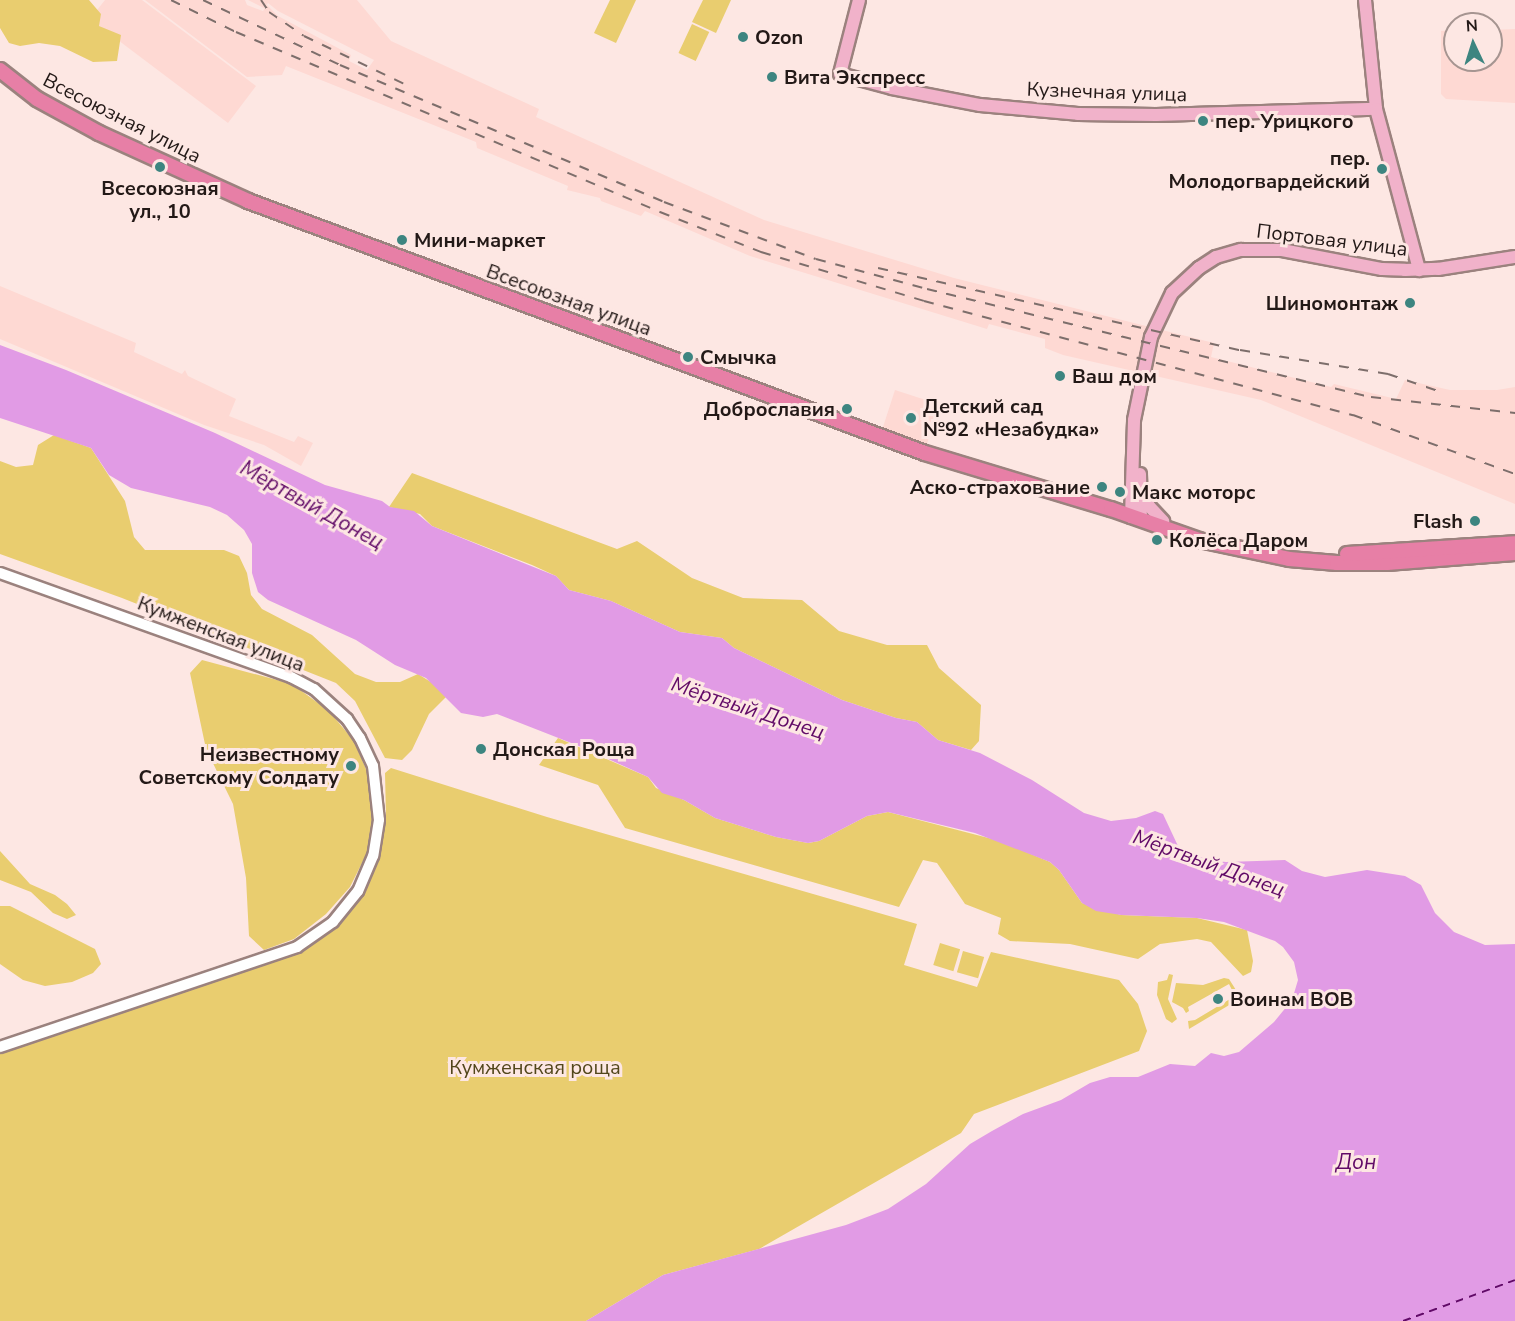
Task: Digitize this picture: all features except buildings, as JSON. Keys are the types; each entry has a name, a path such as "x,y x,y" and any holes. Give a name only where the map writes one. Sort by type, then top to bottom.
{"highway":[{"name":"Всесоюзная улица","path":"0,70 37,99 99,133 248,201 925,453 1111,509 1256,546 1337,555 1515,543"},
{"name":"Всесоюзная улица","path":"1136,515 1199,540 1289,559 1372,563 1515,553"}],"main road":[{"name":"Кузнечная улица","path":"859,0 840,74 892,88 980,105 1078,114 1156,115 1376,109"},
{"path":"1365,0 1376,109 1420,273"},
{"name":"Портовая улица","path":"1136,515 1134,420 1151,338 1172,293 1199,268 1216,257 1241,250 1282,250 1382,269 1420,273 1515,264"},
{"name":"Портовая улица","path":"1420,273 1515,257"},
{"path":"1111,509 1125,499 1135,485 1162,521"}],"street":[{"name":"Кумженская улица","path":"0,573 291,677 314,689 333,705 360,738 373,766 379,820 373,856 358,891 333,922 297,947 0,1047"}],"shaded area":[{"path":"105,0 142,0 256,86 228,123 90,19"},
{"path":"145,0 245,0 247,5 263,11 267,5 278,16 351,55 349,61 367,70 374,60 278,11 268,3 264,8 248,0 357,0 391,41 539,109 536,117 764,220 954,278 1214,343 1211,357 1331,387 1334,384 1396,399 1405,380 1450,390 1497,390 1515,387 1515,504 1261,400 1063,355 1045,348 1045,339 989,324 987,329 750,256 645,211 641,216 601,201 600,198 567,190 568,186 477,148 476,142 286,66 282,75 247,77"},
{"path":"1515,29 1515,103 1446,99 1441,94 1441,31 1443,31 1443,72 1503,72 1503,30"},
{"path":"0,286 136,343 134,352 182,374 185,370 188,376 236,399 229,416 294,442 298,436 313,443 301,466 264,445 204,425 0,339"},
{"name":"Детский сад №92 «Незабудка»","path":"895,390 940,405 926,445 882,431"}],"green space":[{"path":"0,0 89,0 101,14 99,26 121,35 117,61 93,62 60,46 39,43 20,46 9,43 0,28"},
{"path":"610,0 636,0 616,43 594,33"},
{"path":"703,0 731,0 716,33 692,22"},
{"path":"692,24 709,32 696,61 678,53"},
{"path":"54,435 91,448 125,501 134,537 145,550 224,550 239,556 247,573 251,595 262,609 312,635 355,674 376,682 400,682 418,674 434,684 446,697 429,714 412,750 402,760 385,758 355,701 336,683 122,598 0,554 0,461 16,467 33,465 38,445"},
{"path":"412,473 617,549 637,541 692,578 743,598 802,600 839,631 887,645 927,645 939,668 981,705 979,741 971,750 938,740 917,722 896,718 842,700 734,648 722,638 680,632 611,601 569,590 556,576 432,526 420,514 389,507"},
{"path":"202,660 292,684 329,711 354,741 372,783 375,815 367,853 350,887 326,914 294,939 264,950 249,936 246,878 233,804 206,749 190,673"},
{"path":"558,738 648,777 656,788 684,800 715,818 776,837 808,843 819,841 867,816 888,812 1000,841 1050,862 1059,870 1082,903 1121,915 1197,918 1247,930 1253,961 1251,972 1243,976 1211,942 1197,939 1160,944 1138,959 1070,944 1010,941 998,934 1001,918 965,904 937,863 923,860 899,907 625,828 598,785 539,765"},
{"name":"Кумженская роща","path":"391,768 547,817 917,924 904,965 977,987 991,952 1119,980 1138,1004 1147,1031 1139,1051 974,1114 961,1133 759,1249 663,1275 586,1321 0,1321 0,1053 300,951 336,925 364,893 379,860 386,817 385,773"},
{"path":"0,851 30,884 55,895 76,915 67,919 53,913 31,892 0,880"},
{"path":"0,906 10,906 95,949 101,964 93,973 72,982 45,986 23,980 0,964"},
{"path":"940,943 960,949 953,971 933,965"},
{"path":"963,951 984,957 978,978 957,972"},
{"path":"1169,974 1173,975 1168,999 1177,1019 1172,1023 1166,1019 1157,995 1158,982 1167,980"},
{"path":"1224,978 1229,979 1241,998 1189,1029 1188,1021 1195,1020 1235,996 1229,984 1188,1007 1189,1011 1186,1013 1183,1008 1172,1002 1176,983 1203,985"}],"water":[{"name":"Дон","path":"0,345 66,370 215,433 325,485 382,501 390,507 414,511 432,526 556,576 569,590 611,601 680,632 722,638 734,648 842,700 896,718 917,722 938,740 980,753 1032,780 1084,813 1111,821 1136,818 1155,811 1163,814 1178,846 1188,853 1209,860 1226,862 1285,860 1302,871 1325,877 1367,870 1405,876 1421,885 1435,913 1454,932 1485,945 1515,944 1515,1321 586,1321 663,1275 846,1225 888,1209 926,1184 970,1144 1023,1114 1061,1100 1090,1083 1110,1077 1138,1077 1170,1064 1195,1066 1211,1053 1224,1056 1239,1052 1274,1022 1292,1000 1298,980 1294,962 1283,947 1275,941 1224,922 1197,918 1121,915 1096,911 1082,903 1059,870 1050,862 975,833 888,812 867,816 819,841 808,843 776,837 715,818 684,800 662,793 648,777 584,748 497,714 483,717 461,713 426,678 395,665 356,640 268,600 258,592 252,573 252,544 244,530 227,515 210,507 131,488 109,475 91,448 0,418"}],"ferry route":[{"path":"1403,1321 1515,1280"}],"railway":[{"path":"171,0 236,32 660,212 761,252 924,301 1353,415 1515,474"},
{"path":"203,0 340,65 664,202 816,259 927,289 1371,397 1515,413"},
{"path":"261,0 269,12 304,36 404,84"},
{"path":"878,268 1240,350 1388,374 1441,392"}],"place":[{"name":"Ozon","path":"743,37"},
{"name":"Вита Экспресс","path":"772,77"},
{"name":"пер. Урицкого","path":"1203,121"},
{"name":"Всесоюзная ул., 10","path":"160,167"},
{"name":"пер. Молодогвардейский","path":"1382,169"},
{"name":"Мини-маркет","path":"402,240"},
{"name":"Шиномонтаж","path":"1410,303"},
{"name":"Смычка","path":"688,357"},
{"name":"Ваш дом","path":"1060,376"},
{"name":"Доброславия","path":"847,409"},
{"name":"Детский сад №92 «Незабудка»","path":"911,418"},
{"name":"Аско-страхование","path":"1102,487"},
{"name":"Макс моторс","path":"1120,492"},
{"name":"Flash","path":"1475,521"},
{"name":"Колёса Даром","path":"1157,540"},
{"name":"Донская Роща","path":"481,749"},
{"name":"Неизвестному Советскому Солдату","path":"351,766"},
{"name":"Воинам ВОВ","path":"1218,999"}],"water label":[{"name":"Мёртвый Донец","path":"312,505"},
{"name":"Мёртвый Донец","path":"748,708"},
{"name":"Мёртвый Донец","path":"1209,863"}]}
